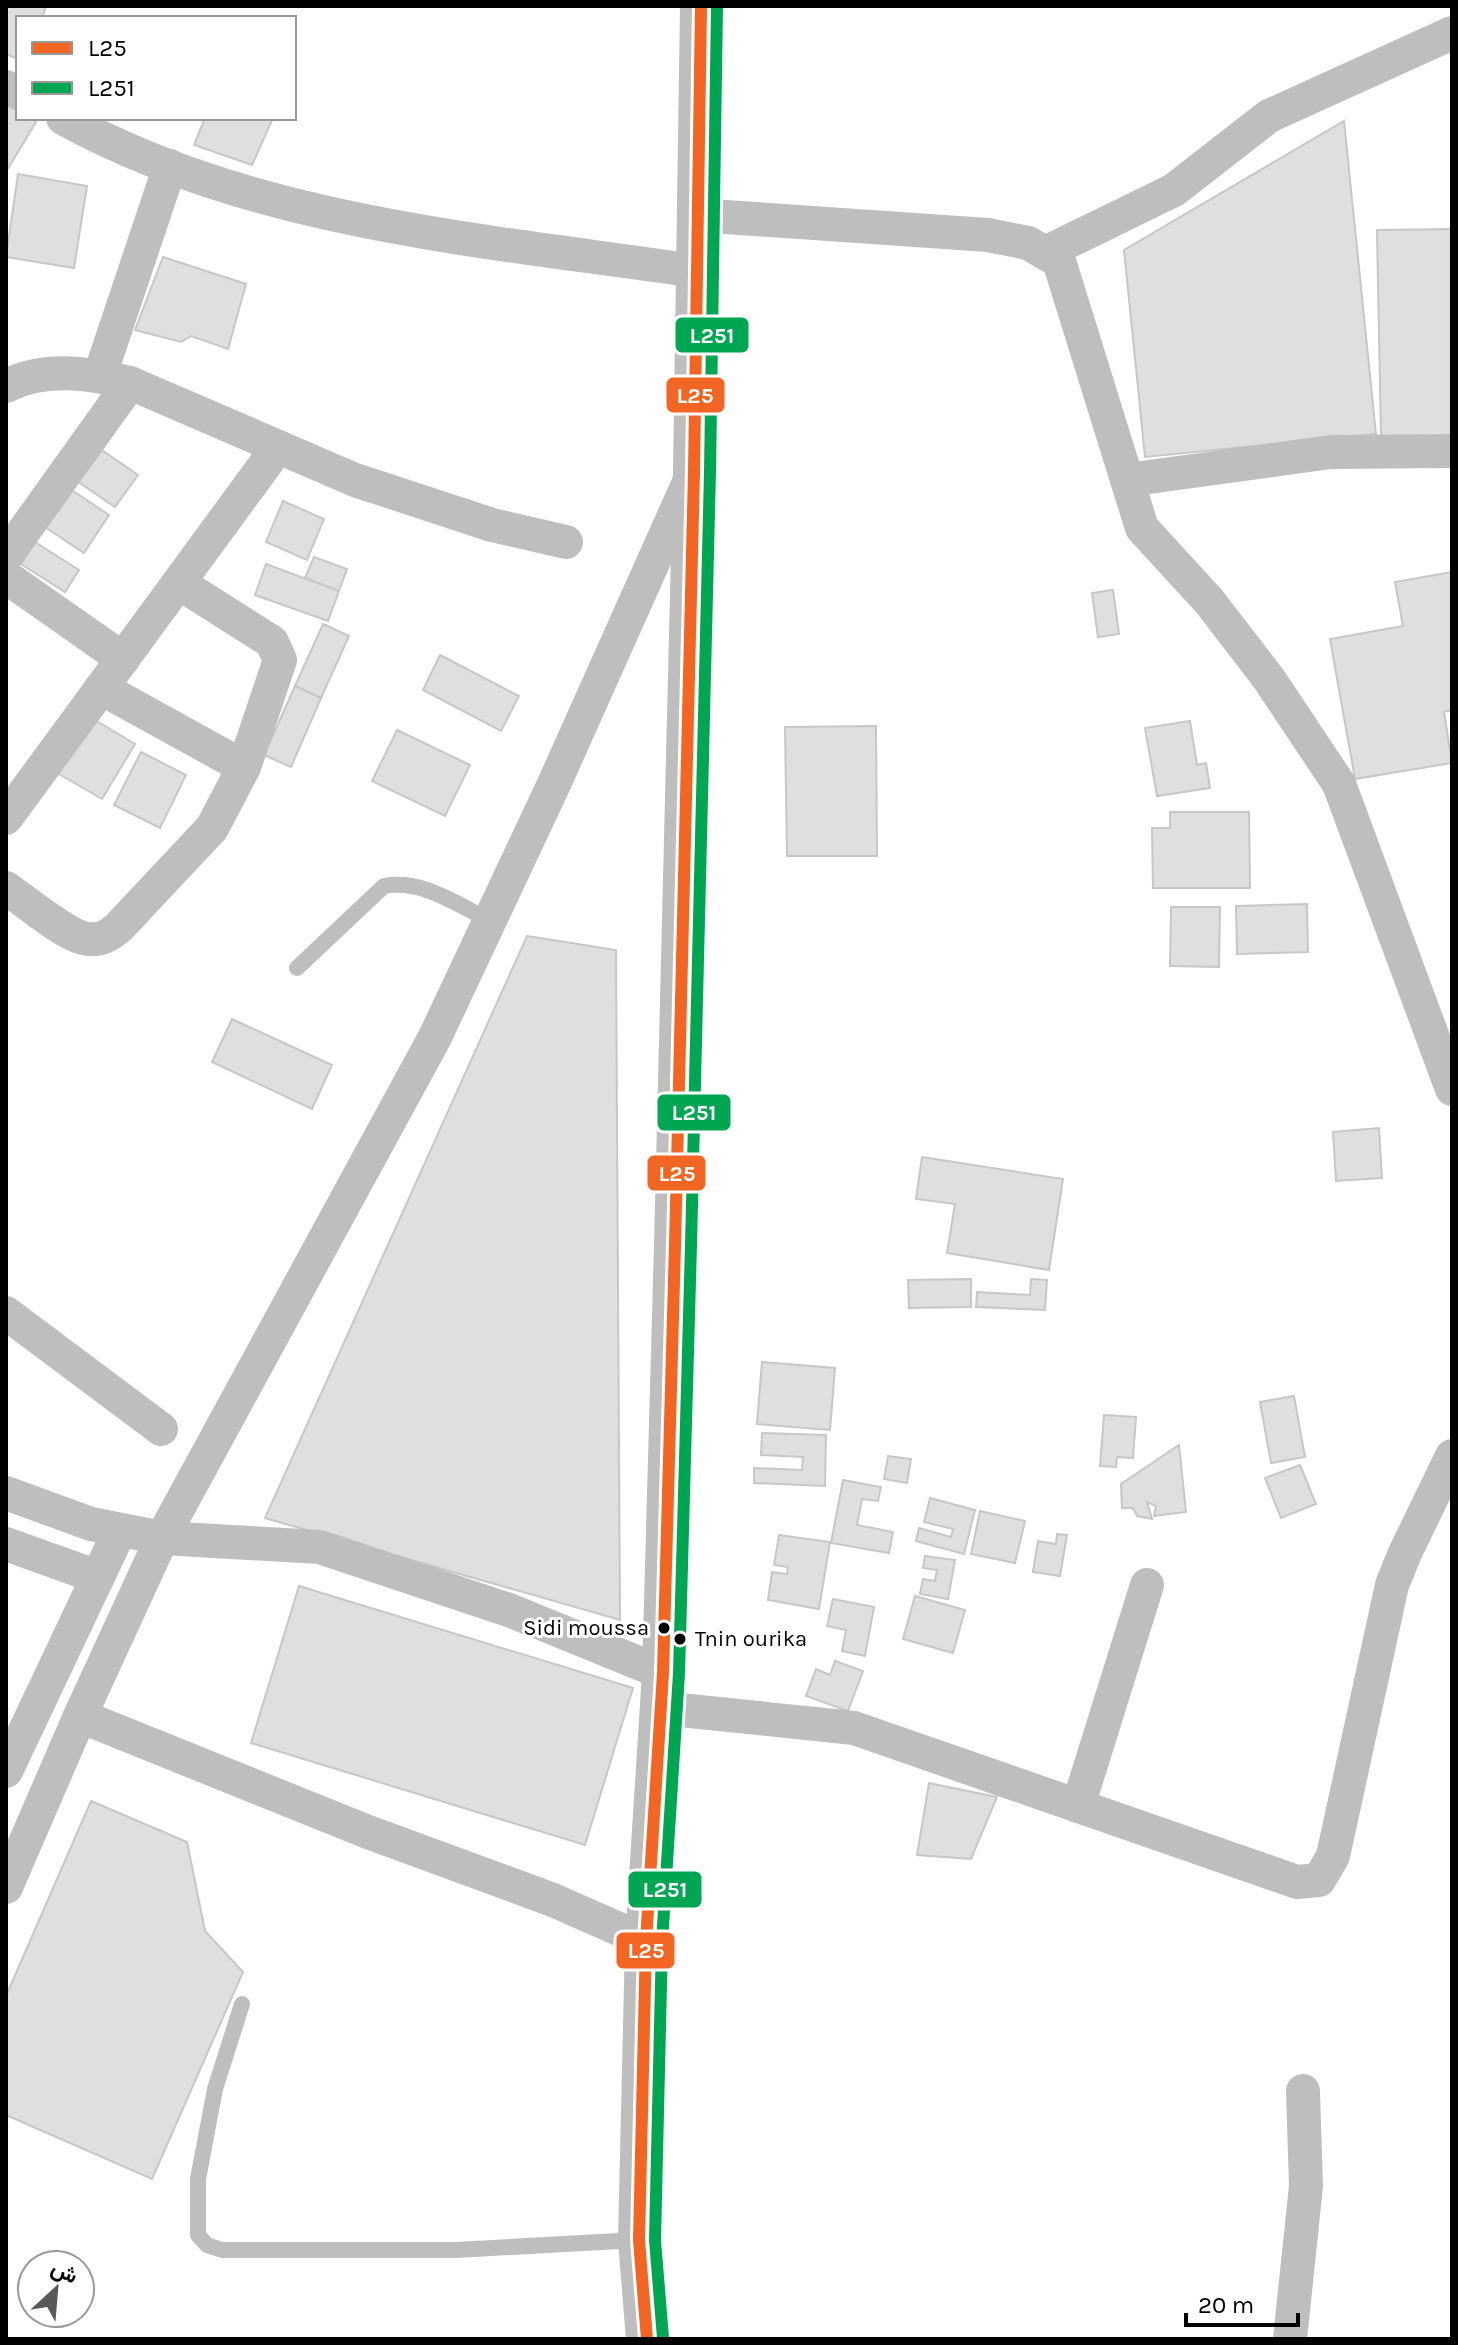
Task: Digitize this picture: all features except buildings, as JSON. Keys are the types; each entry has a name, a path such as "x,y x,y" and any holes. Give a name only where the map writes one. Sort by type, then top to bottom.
{"street":[{"path":"647,2339 639,2240 646,1941 662,1690 694,472 701,6"},
{"path":"1045,253 1174,190 1269,116 1452,33"},
{"path":"67,120 95,136 170,166 289,203 389,226 695,271"},
{"path":"6,556 115,379 170,166"},
{"path":"697,215 988,235 1028,243 1059,261 1142,528 1226,623 1269,679 1339,784 1452,1089"},
{"path":"6,386 29,376 67,374 115,379 355,480 418,503 492,525 566,542"},
{"path":"6,818 278,447"},
{"path":"1127,480 1331,452 1452,451"},
{"path":"6,1887 162,1538 435,1037 694,472"},
{"path":"6,577 123,659"},
{"path":"6,888 74,935 92,940 111,934 212,828 244,767 279,670 278,650 272,642 179,583"},
{"path":"101,688 244,767"},
{"path":"6,1313 161,1429"},
{"path":"6,1493 91,1524 162,1538 320,1547 509,1610 662,1690 854,1728 1297,1882 1319,1880 1333,1856 1392,1585 1452,1456"},
{"path":"6,1771 120,1530"},
{"path":"6,1544 98,1577"},
{"path":"1078,1806 1147,1585"},
{"path":"80,1716 368,1832 553,1900 646,1941"},
{"path":"1290,2339 1306,2186 1303,2091"}],"lane":[{"path":"297,968 384,886 402,883 420,886 489,920"},
{"path":"242,2004 215,2089 198,2179 198,2235 207,2245 222,2250 456,2250 639,2240"}],"transit line":[{"name":"L25","path":"647,2339 639,2240 646,1941 663,1673 675,1245 694,472 701,6"},
{"name":"L251","path":"663,2338 655,2240 662,1942 679,1673 691,1245 710,472 717,6"}],"place":[{"name":"Sidi moussa","path":"664,1628"},
{"name":"Tnin ourika","path":"680,1639"}]}
